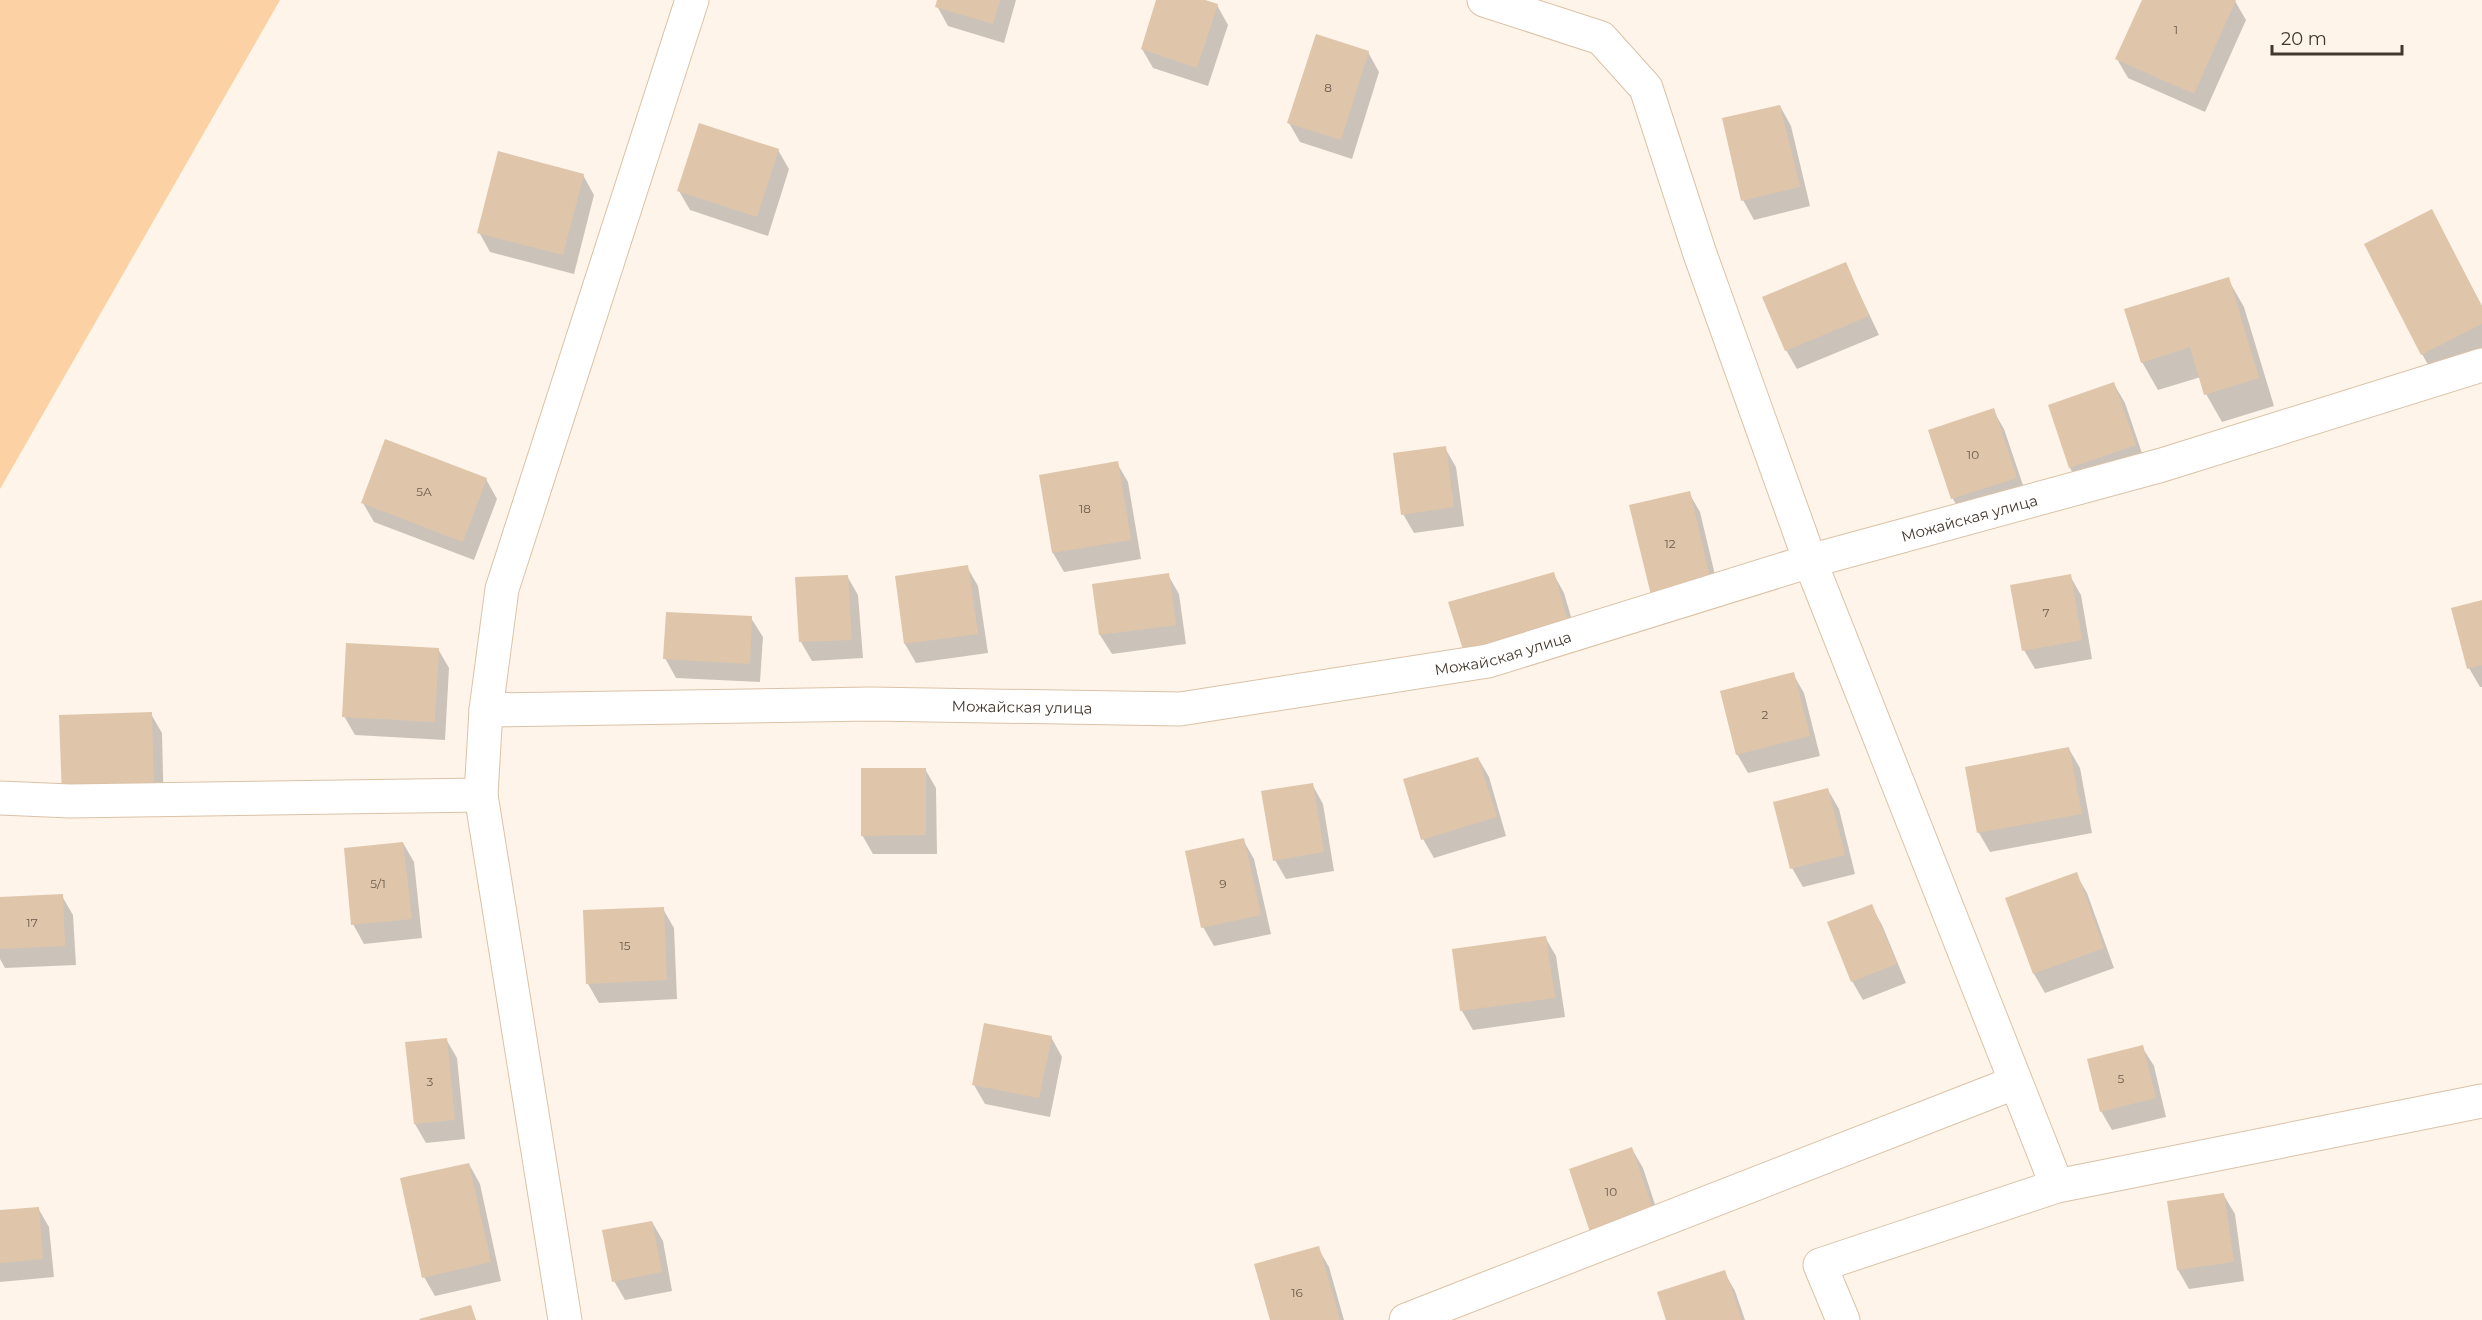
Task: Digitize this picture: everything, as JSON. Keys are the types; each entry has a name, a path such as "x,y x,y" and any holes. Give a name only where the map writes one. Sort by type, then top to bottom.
{"street":[{"path":"565,1320 480,795 486,710 502,589 692,0"},
{"path":"1497,2 1601,38 1646,88 1700,255 1810,561 2014,1083 2057,1186"},
{"name":"Можайская улица","path":"486,710 872,704 1180,709 1488,661 1810,561 2162,465 2482,365"},
{"path":"0,798 70,801 480,795"},
{"path":"1406,1320 2014,1083"},
{"path":"1843,1320 1820,1265 2057,1186 2482,1101"}],"shaded area":[{"path":"0,0 280,0 0,489"}],"building":[{"path":"937,0 1000,0 993,24 935,7"},
{"path":"1156,0 1205,0 1218,4 1197,68 1141,49"},
{"path":"2142,0 2236,0 2194,94 2115,59"},
{"path":"1316,34 1369,51 1341,140 1287,123"},
{"path":"1780,105 1800,187 1741,201 1722,118"},
{"path":"699,123 779,149 757,217 677,191"},
{"path":"498,151 584,174 563,255 477,233"},
{"path":"2432,209 2482,307 2482,324 2421,355 2364,244"},
{"path":"1846,262 1869,316 1785,351 1762,297"},
{"path":"2229,277 2259,378 2204,395 2190,347 2141,363 2124,309"},
{"path":"2114,382 2136,445 2069,468 2048,405"},
{"path":"1994,408 2017,478 1951,499 1928,430"},
{"path":"385,439 487,478 463,542 361,503"},
{"path":"1446,446 1454,507 1401,515 1393,453"},
{"path":"1118,461 1131,540 1052,553 1039,475"},
{"path":"1690,491 1711,581 1651,595 1629,505"},
{"path":"968,565 978,634 904,644 895,576"},
{"path":"1554,572 1569,625 1465,656 1448,602"},
{"path":"1169,573 1176,625 1099,635 1092,584"},
{"path":"2071,574 2082,640 2022,651 2010,585"},
{"path":"848,575 852,640 799,642 795,577"},
{"path":"2482,600 2482,665 2467,669 2451,608"},
{"path":"666,612 752,616 750,664 663,659"},
{"path":"346,643 439,648 435,722 342,717"},
{"path":"1794,672 1810,736 1736,755 1720,691"},
{"path":"152,712 154,795 62,797 59,715"},
{"path":"2069,747 2082,814 1977,833 1965,767"},
{"path":"1478,757 1497,817 1421,840 1403,779"},
{"path":"861,768 926,768 926,835 861,836"},
{"path":"1313,783 1324,852 1273,861 1261,791"},
{"path":"1828,788 1845,855 1790,869 1773,802"},
{"path":"1244,838 1261,915 1201,928 1185,851"},
{"path":"403,842 412,919 351,925 344,848"},
{"path":"2077,872 2104,948 2033,974 2005,898"},
{"path":"63,894 65,946 0,949 0,897"},
{"path":"1872,904 1897,964 1851,982 1827,922"},
{"path":"664,907 667,980 586,984 583,910"},
{"path":"1546,936 1555,998 1460,1011 1452,949"},
{"path":"984,1023 1052,1036 1039,1098 972,1085"},
{"path":"447,1038 455,1120 414,1124 405,1042"},
{"path":"2143,1045 2156,1098 2100,1112 2087,1059"},
{"path":"1632,1147 1654,1213 1591,1235 1569,1169"},
{"path":"469,1163 491,1262 422,1278 400,1178"},
{"path":"2224,1193 2234,1262 2177,1270 2167,1201"},
{"path":"39,1207 43,1259 0,1263 0,1210"},
{"path":"652,1221 662,1272 612,1282 602,1230"},
{"path":"1319,1246 1340,1320 1270,1320 1254,1264"},
{"path":"1725,1270 1742,1320 1666,1320 1657,1292"},
{"path":"471,1305 476,1320 419,1319"}]}
